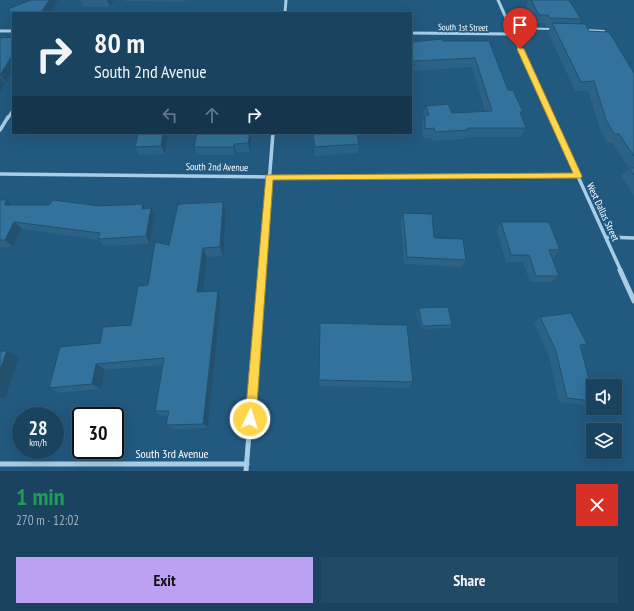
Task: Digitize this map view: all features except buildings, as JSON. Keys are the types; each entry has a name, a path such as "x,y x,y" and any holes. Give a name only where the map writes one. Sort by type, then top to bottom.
{"street":[{"path":"285,12 286,0"},
{"name":"West Dallas Street","path":"498,0 512,28 634,301"},
{"path":"0,31 12,31"},
{"name":"South 1st Street","path":"412,33 514,34"},
{"path":"0,130 12,112"},
{"path":"246,471 273,134"},
{"name":"South 2nd Avenue","path":"0,174 269,177 578,176"},
{"path":"606,237 634,238"},
{"name":"South 3rd Avenue","path":"0,464 247,464"}],"lane":[{"path":"512,28 558,30"},
{"path":"581,30 604,31"}],"route":[{"path":"250,419 269,177 578,176 520,49"}]}
